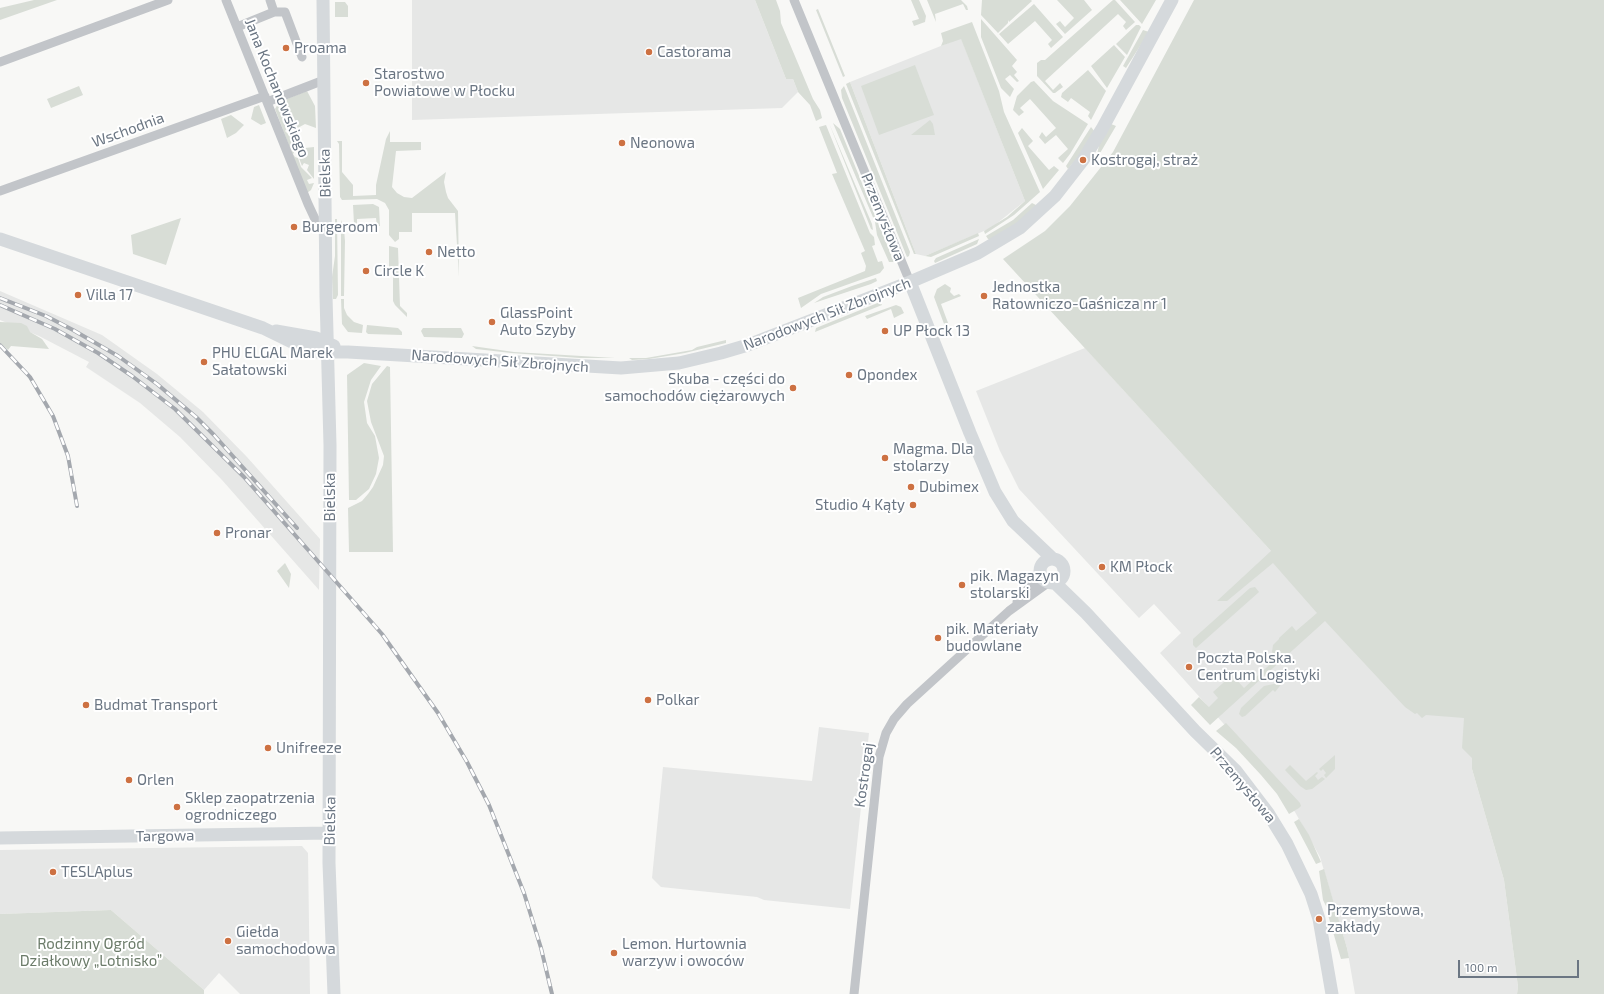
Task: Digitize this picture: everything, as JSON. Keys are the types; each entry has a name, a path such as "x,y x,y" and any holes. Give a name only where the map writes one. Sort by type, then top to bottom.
{"street":[{"path":"0,62 168,0"},
{"name":"Jana Kochanowskiego","path":"226,0 308,204 316,219 326,227"},
{"path":"270,0 274,12"},
{"name":"Bielska","path":"323,0 327,348 330,445 330,833 334,994"},
{"name":"Przemysłowa","path":"794,0 910,282 990,482 1013,521 1050,573 1195,731 1236,772 1277,826 1295,859 1311,894 1319,919 1332,994"},
{"name":"Narodowych Sił Zbrojnych","path":"0,239 263,328 304,348 327,348 348,352 626,368 661,365 703,358 738,348 910,282 995,244 1031,219 1059,191 1093,146 1172,0"},
{"path":"237,27 274,12 285,12 302,57"},
{"name":"Wschodnia","path":"0,192 324,80"},
{"path":"308,204 314,207 325,206"},
{"name":"Kostrogaj","path":"854,994 879,757 886,733 894,719 907,704 1050,573"},
{"name":"Targowa","path":"0,838 330,833"}],"shaded area":[{"path":"412,0 755,0 786,79 793,79 798,92 782,108 412,120"},
{"path":"961,38 1025,201 991,228 925,256 916,254 850,82"},
{"path":"0,291 102,335 157,374 203,412 247,457 320,539 319,590 222,480 180,437 140,403 86,367 89,362 39,336 0,320"},
{"path":"1085,348 1327,612 1474,710 1472,769 1504,880 1518,987 1517,994 1355,994 1347,948 1320,857 1295,812 1258,762 1160,653 1181,633 1154,604 1139,618 1019,489 1000,451 976,391"},
{"path":"819,727 869,733 850,909 661,887 652,878 663,767 812,781"},
{"name":"Giełda samochodowa","path":"302,846 308,853 310,994 240,994 219,973 204,990 111,910 0,914 0,850"}],"green space":[{"path":"34,0 57,0 0,20 0,8"},
{"path":"755,0 776,0 780,11 781,23 813,99 820,110 822,118 816,121 810,105 798,92 793,79 786,79"},
{"path":"911,0 919,0 926,16 925,22 914,26 912,21 919,19"},
{"path":"927,0 961,0 967,6 968,10 966,10 963,4 935,14 936,22"},
{"path":"982,0 1032,1 1009,22 1008,20 1008,23 998,33 981,15"},
{"path":"1057,0 1084,0 1092,10 1065,34 1056,24 1060,21 1065,27 1074,18"},
{"path":"1113,0 1115,0 1135,22 1126,30 1123,26 1126,22 1118,14 1045,81 1053,90 1060,83 1063,87 1053,93 1037,76 1037,63 1041,60 1045,60"},
{"path":"1120,0 1156,0 1142,24"},
{"path":"1194,0 1604,0 1604,994 1517,994 1518,987 1504,880 1472,769 1472,758 1462,748 1464,718 1426,715 1422,718 1417,713 1415,714 1405,707 1325,621 1210,725 1191,705 1199,697 1209,707 1218,698 1213,692 1232,675 1244,688 1277,658 1272,652 1273,645 1279,638 1292,626 1296,631 1317,613 1273,563 1227,601 1217,601 1271,551 1003,259 1045,231 1070,206 1113,152"},
{"path":"335,2 345,2 348,6 348,17 335,17"},
{"path":"1034,4 1063,37 1051,48 1048,44 1052,40 1035,21 1008,44 999,34"},
{"path":"818,9 845,76 843,77 816,10"},
{"path":"981,19 1017,60 1012,66 1017,72 1014,75 1019,81 1017,82 1010,75 1005,79 1014,89 1010,97 1001,88 981,37"},
{"path":"972,22 999,91 1004,112 1040,192 1014,215 985,234 984,231 1007,217 1025,201 961,39 941,46 943,41 941,33"},
{"path":"1136,25 1141,27 1127,55 1116,44"},
{"path":"1143,30 1149,32 1126,68 1123,66"},
{"path":"1114,45 1125,57 1107,88 1091,66"},
{"path":"915,65 934,115 879,135 861,86"},
{"path":"1088,70 1106,91 1091,120 1088,116 1090,112 1071,98 1068,102 1061,97 1062,93"},
{"path":"1034,81 1053,101 1088,124 1063,163 1058,158 1068,149 1056,135 1045,144 1039,137 1042,132 1046,137 1056,128 1030,99 1020,108 1024,112 1019,116 1013,110 1017,96 1031,82"},
{"path":"850,82 916,254 914,254 846,84"},
{"path":"79,86 83,95 51,108 47,99"},
{"path":"844,86 910,252 909,256 907,257 842,98 841,90"},
{"path":"307,91 315,106 316,128 305,124 294,130 287,128 285,131 289,135 292,131 295,132 296,142 304,147 299,152 295,151 293,154 298,158 301,167 312,178 307,180 309,184 314,183 311,190 307,193 275,109 279,102"},
{"path":"259,105 266,123 261,125 251,119 254,107"},
{"path":"231,115 244,125 236,133 227,138 221,119"},
{"path":"930,120 933,124 935,135 911,135"},
{"path":"829,123 872,224 873,230 871,229"},
{"path":"833,123 840,129 894,262 889,262 877,235 875,222"},
{"path":"1111,124 1116,126 1096,160 1099,145"},
{"path":"826,125 870,233 874,237 875,245 872,246 878,262 882,261 884,268 880,273 821,294 801,308 798,298 865,271 866,266 861,253 865,251 832,174 837,173 819,127"},
{"path":"1091,127 1095,132 1084,150 1068,169 1066,166"},
{"path":"1022,128 1033,141 1028,146 1049,170 1054,166 1059,170 1043,189 1018,133"},
{"path":"390,131 390,142 421,142 421,150 396,151 392,187 397,193 404,197 412,198 446,172 444,182 446,192 448,198 458,211 459,277 455,213 412,213 412,232 399,232 399,239 395,242 389,235 389,210 385,203 377,199 342,200 340,197 339,144 337,141 342,141 342,172 353,185 353,196 376,195 376,185 386,139"},
{"path":"314,147 314,179 307,170 309,165 304,163 302,166 299,158 305,148"},
{"path":"1032,203 1038,206 1021,221 991,240 988,239 986,236 1013,220"},
{"path":"373,204 379,207 380,226 377,226 376,218 357,219 357,225 354,224 353,205"},
{"path":"181,218 166,265 133,254 131,235"},
{"path":"335,219 337,219 338,295 336,299 333,299 332,277 335,256"},
{"path":"341,220 344,229 345,241 344,296 341,296"},
{"path":"978,233 979,236 931,257 925,256"},
{"path":"979,239 977,244 935,263 934,261 936,258"},
{"path":"389,246 398,248 400,306 407,313 407,317 393,301 393,271 389,271"},
{"path":"876,278 877,281 871,284 814,303 823,297"},
{"path":"945,284 951,288 950,292 954,296 959,294 961,296 941,304 951,331 947,332 934,297 937,289"},
{"path":"341,299 344,299 344,308 347,315 354,322 363,325 362,333 348,332 342,324"},
{"path":"880,302 882,305 815,332 816,328"},
{"path":"896,305 901,307 904,313 894,318 891,309 867,319 865,316"},
{"path":"0,322 21,323 27,326 30,332 42,339 49,349 11,346 8,350 0,343"},
{"path":"367,325 398,328 402,332 402,335 368,334 366,332"},
{"path":"423,328 461,328 464,334 462,338 424,337 421,331"},
{"path":"726,340 726,343 685,353 649,359 632,360 629,358 646,358 692,350 697,347"},
{"path":"472,346 514,352 615,358 580,358 511,353 476,349"},
{"path":"364,363 381,366 371,380 364,402 367,423 375,436 379,458 376,474 369,489 356,500 349,500 347,375"},
{"path":"387,366 390,367 393,552 349,552 348,508 362,501 368,494 373,487 383,465 384,456 371,422 367,401 372,384"},
{"path":"285,563 291,574 289,588 277,571"},
{"path":"1255,587 1259,592 1196,648 1193,645 1193,639 1250,588"},
{"path":"1283,682 1275,692 1273,690 1245,716 1242,717 1239,714 1241,708 1264,686"},
{"path":"1226,723 1300,803 1301,806 1299,808 1289,814 1277,794 1261,775 1236,748 1216,731"},
{"path":"1335,755 1335,769 1326,778 1324,775 1326,773 1323,769 1321,771 1319,769"},
{"path":"1290,765 1306,781 1317,772 1318,773 1315,776 1318,780 1322,777 1325,779 1312,789 1306,790 1300,786 1285,770"},
{"path":"1299,819 1309,835 1321,862 1316,864 1294,822"},
{"path":"1324,869 1349,958 1341,959 1328,915 1330,914 1323,900 1319,871"},
{"name":"Rodzinny Ogród Działkowy „Lotnisko”","path":"111,910 204,990 204,994 0,994 0,914"}],"railway":[{"path":"0,298 46,316 73,330 118,356 157,384 196,417 214,435 297,528"},
{"path":"0,305 55,329 98,353 132,376 175,409 244,477 382,634 438,713 467,762 489,805 524,893 541,948 552,994"},
{"path":"0,345 30,377 53,416 68,456 77,506"}],"place":[{"name":"Proama","path":"286,48"},
{"name":"Castorama","path":"649,52"},
{"name":"Starostwo Powiatowe w Płocku","path":"366,83"},
{"name":"Neonowa","path":"622,143"},
{"name":"Kostrogaj, straż","path":"1083,160"},
{"name":"Burgeroom","path":"294,227"},
{"name":"Netto","path":"429,252"},
{"name":"Circle K","path":"366,271"},
{"name":"Villa 17","path":"78,295"},
{"name":"Jednostka Ratowniczo-Gaśnicza nr 1","path":"984,296"},
{"name":"GlassPoint Auto Szyby","path":"492,322"},
{"name":"UP Płock 13","path":"885,331"},
{"name":"PHU ELGAL Marek Sałatowski","path":"204,362"},
{"name":"Opondex","path":"849,375"},
{"name":"Skuba - części do samochodów ciężarowych","path":"793,388"},
{"name":"Magma. Dla stolarzy","path":"885,458"},
{"name":"Dubimex","path":"911,487"},
{"name":"Studio 4 Kąty","path":"913,505"},
{"name":"Pronar","path":"217,533"},
{"name":"KM Płock","path":"1102,567"},
{"name":"pik. Magazyn stolarski","path":"962,585"},
{"name":"pik. Materiały budowlane","path":"938,638"},
{"name":"Poczta Polska. Centrum Logistyki","path":"1189,667"},
{"name":"Polkar","path":"648,700"},
{"name":"Budmat Transport","path":"86,705"},
{"name":"Unifreeze","path":"268,748"},
{"name":"Orlen","path":"129,780"},
{"name":"Sklep zaopatrzenia ogrodniczego","path":"177,807"},
{"name":"TESLAplus","path":"53,872"},
{"name":"Przemysłowa, zakłady","path":"1319,919"},
{"name":"Giełda samochodowa","path":"228,941"},
{"name":"Lemon. Hurtownia warzyw i owoców","path":"614,953"}]}
